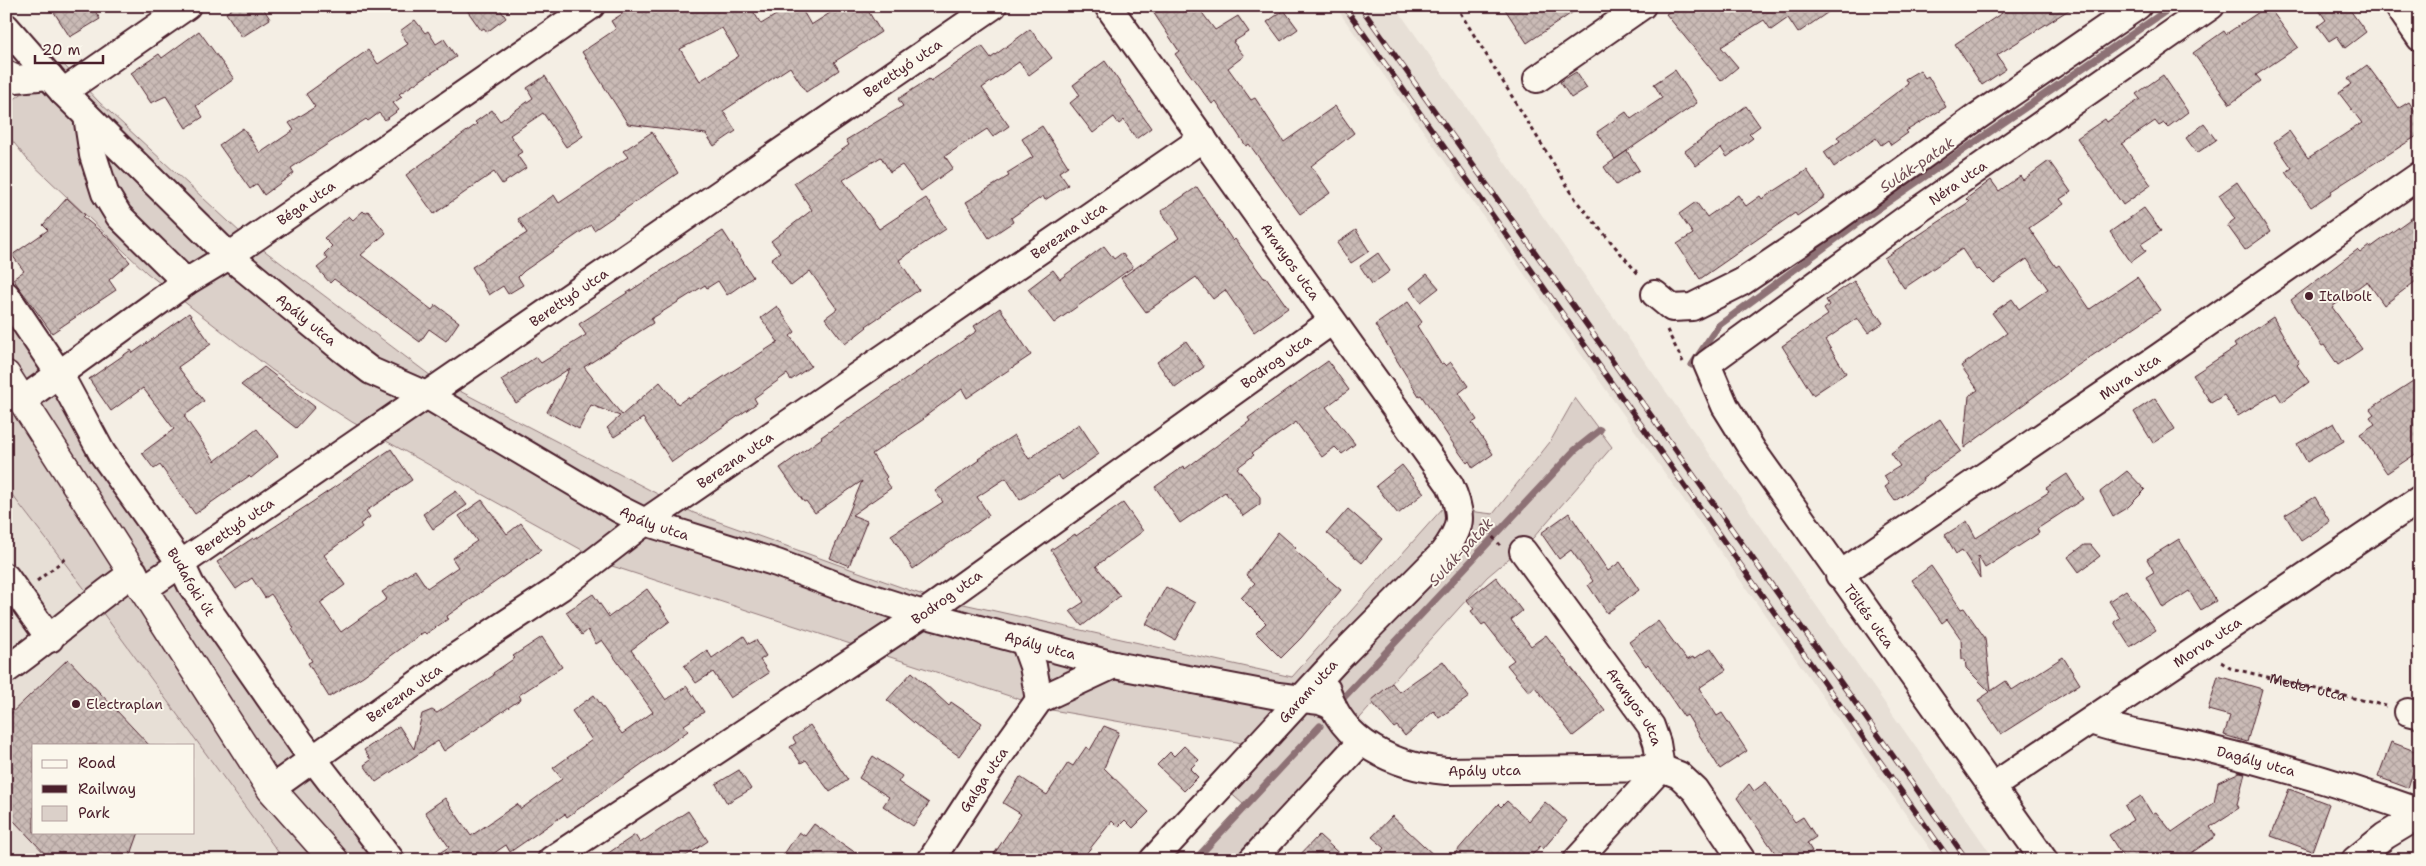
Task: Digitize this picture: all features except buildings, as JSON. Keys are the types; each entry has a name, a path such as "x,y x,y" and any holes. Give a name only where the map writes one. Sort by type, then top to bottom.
{"main road":[{"path":"6,375 271,789 334,860"}],"street":[{"path":"6,74 16,79 56,84 186,6"},
{"name":"Béga utca","path":"23,400 186,282 229,256 591,6"},
{"name":"Berettyó utca","path":"6,670 50,638 94,600 181,564 994,6"},
{"name":"Aranyos utca","path":"1108,6 1450,485 1468,521"},
{"path":"1537,79 1642,6"},
{"path":"1664,301 1692,308 1715,297 1773,262 2138,6"},
{"name":"Néra utca","path":"1707,364 1907,218 2211,6"},
{"path":"2398,6 2420,38"},
{"name":"Apály utca","path":"6,27 87,116 229,256 371,371 428,396 578,486 645,522 777,563 857,594 923,614 1114,665 1278,696 1303,698 1333,706"},
{"path":"87,116 93,155 105,193 119,216 186,282"},
{"name":"Berezna utca","path":"271,789 452,659 561,587 645,522 1203,138"},
{"name":"Mura utca","path":"1839,575 2159,357 2420,175"},
{"name":"Budafoki út","path":"6,296 60,375 102,453 181,564 192,585 313,759 391,860"},
{"name":"Bodrog utca","path":"551,860 923,614 1332,321"},
{"name":"Töltés utca","path":"1707,364 1725,406 1748,444 1839,575 1993,786 2044,860"},
{"name":"Morva utca","path":"1993,786 2420,499"},
{"name":"Garam utca","path":"1153,860 1336,661 1442,554 1468,521"},
{"name":"Aranyos utca","path":"1512,549 1651,726 1657,743 1661,768 1679,775 1695,790 1742,860"},
{"path":"6,577 50,638"},
{"path":"1024,640 1033,666 1039,700"},
{"name":"Apály utca","path":"1336,661 1327,679 1327,691 1333,706 1348,730 1361,742 1392,760 1423,769 1661,768"},
{"name":"Galga utca","path":"931,860 990,769 1039,700 1114,665"},
{"name":"Dagály utca","path":"2091,721 2137,735 2196,746 2340,784 2420,813"},
{"path":"1252,860 1361,742"},
{"path":"1577,860 1661,768"},
{"path":"2355,860 2385,836 2420,813"}],"path":[{"path":"1456,6 1578,203 1664,301 1668,318 1667,330 1675,350 1686,367 1699,368 1707,364"},
{"path":"1468,521 1512,549"},
{"name":"Meder utca","path":"2205,645 2230,668 2414,713"}],"shaded area":[{"path":"1335,6 1395,6 1995,860 1938,860"},
{"path":"6,487 94,601 284,860 6,860"}],"green space":[{"path":"63,64 99,102 241,233 431,376 694,513 923,595 1292,677 1443,508 1493,514 1550,442 1575,398 1612,447 1533,538 1487,577 1360,718 1337,757 1242,860 1192,860 1243,804 1227,790 1265,750 1237,742 1052,710 609,565 352,422 272,370 147,273 27,159 6,133 6,105"},
{"path":"6,313 382,860 284,860 94,601 6,487"}],"waterway":[{"name":"Sulák-patak","path":"1692,365 1718,326 1863,219 2173,6"},
{"name":"Sulák-patak","path":"1345,696 1575,450 1600,430"},
{"name":"Sulák-patak","path":"1195,860 1320,726"}],"railway":[{"path":"1344,6 1950,860"},
{"path":"1360,6 1967,860"}],"place":[{"name":"Italbolt","path":"2309,296"},
{"name":"Electraplan","path":"76,704"}]}
